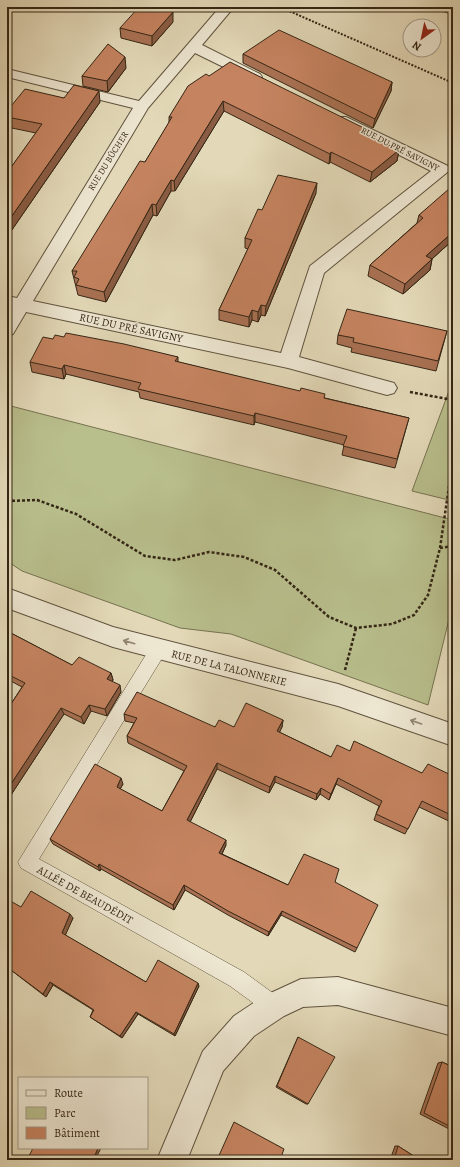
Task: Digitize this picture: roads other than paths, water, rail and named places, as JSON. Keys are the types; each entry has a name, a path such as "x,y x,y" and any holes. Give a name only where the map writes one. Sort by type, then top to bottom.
{"street":[{"name":"RUE DU BÛCHER","path":"7,329 14,303 142,106 227,7"},
{"path":"445,7 453,10"},
{"path":"192,46 271,85"},
{"path":"7,73 142,106"},
{"name":"RUE DU PRÉ SAVIGNY","path":"288,361 316,270 442,170 328,113"},
{"name":"RUE DU PRÉ SAVIGNY","path":"14,303 288,361 387,388"},
{"name":"RUE DE LA TALONNERIE","path":"7,598 113,637 158,650 338,695 453,735"},
{"path":"172,1160 213,1061 244,1026 274,1006 301,993 338,991 453,1022"}],"lane":[{"path":"7,10 10,7"},
{"name":"ALLÉE DE BEAUDÉDIT","path":"158,650 27,862 237,979 274,1006"}]}
